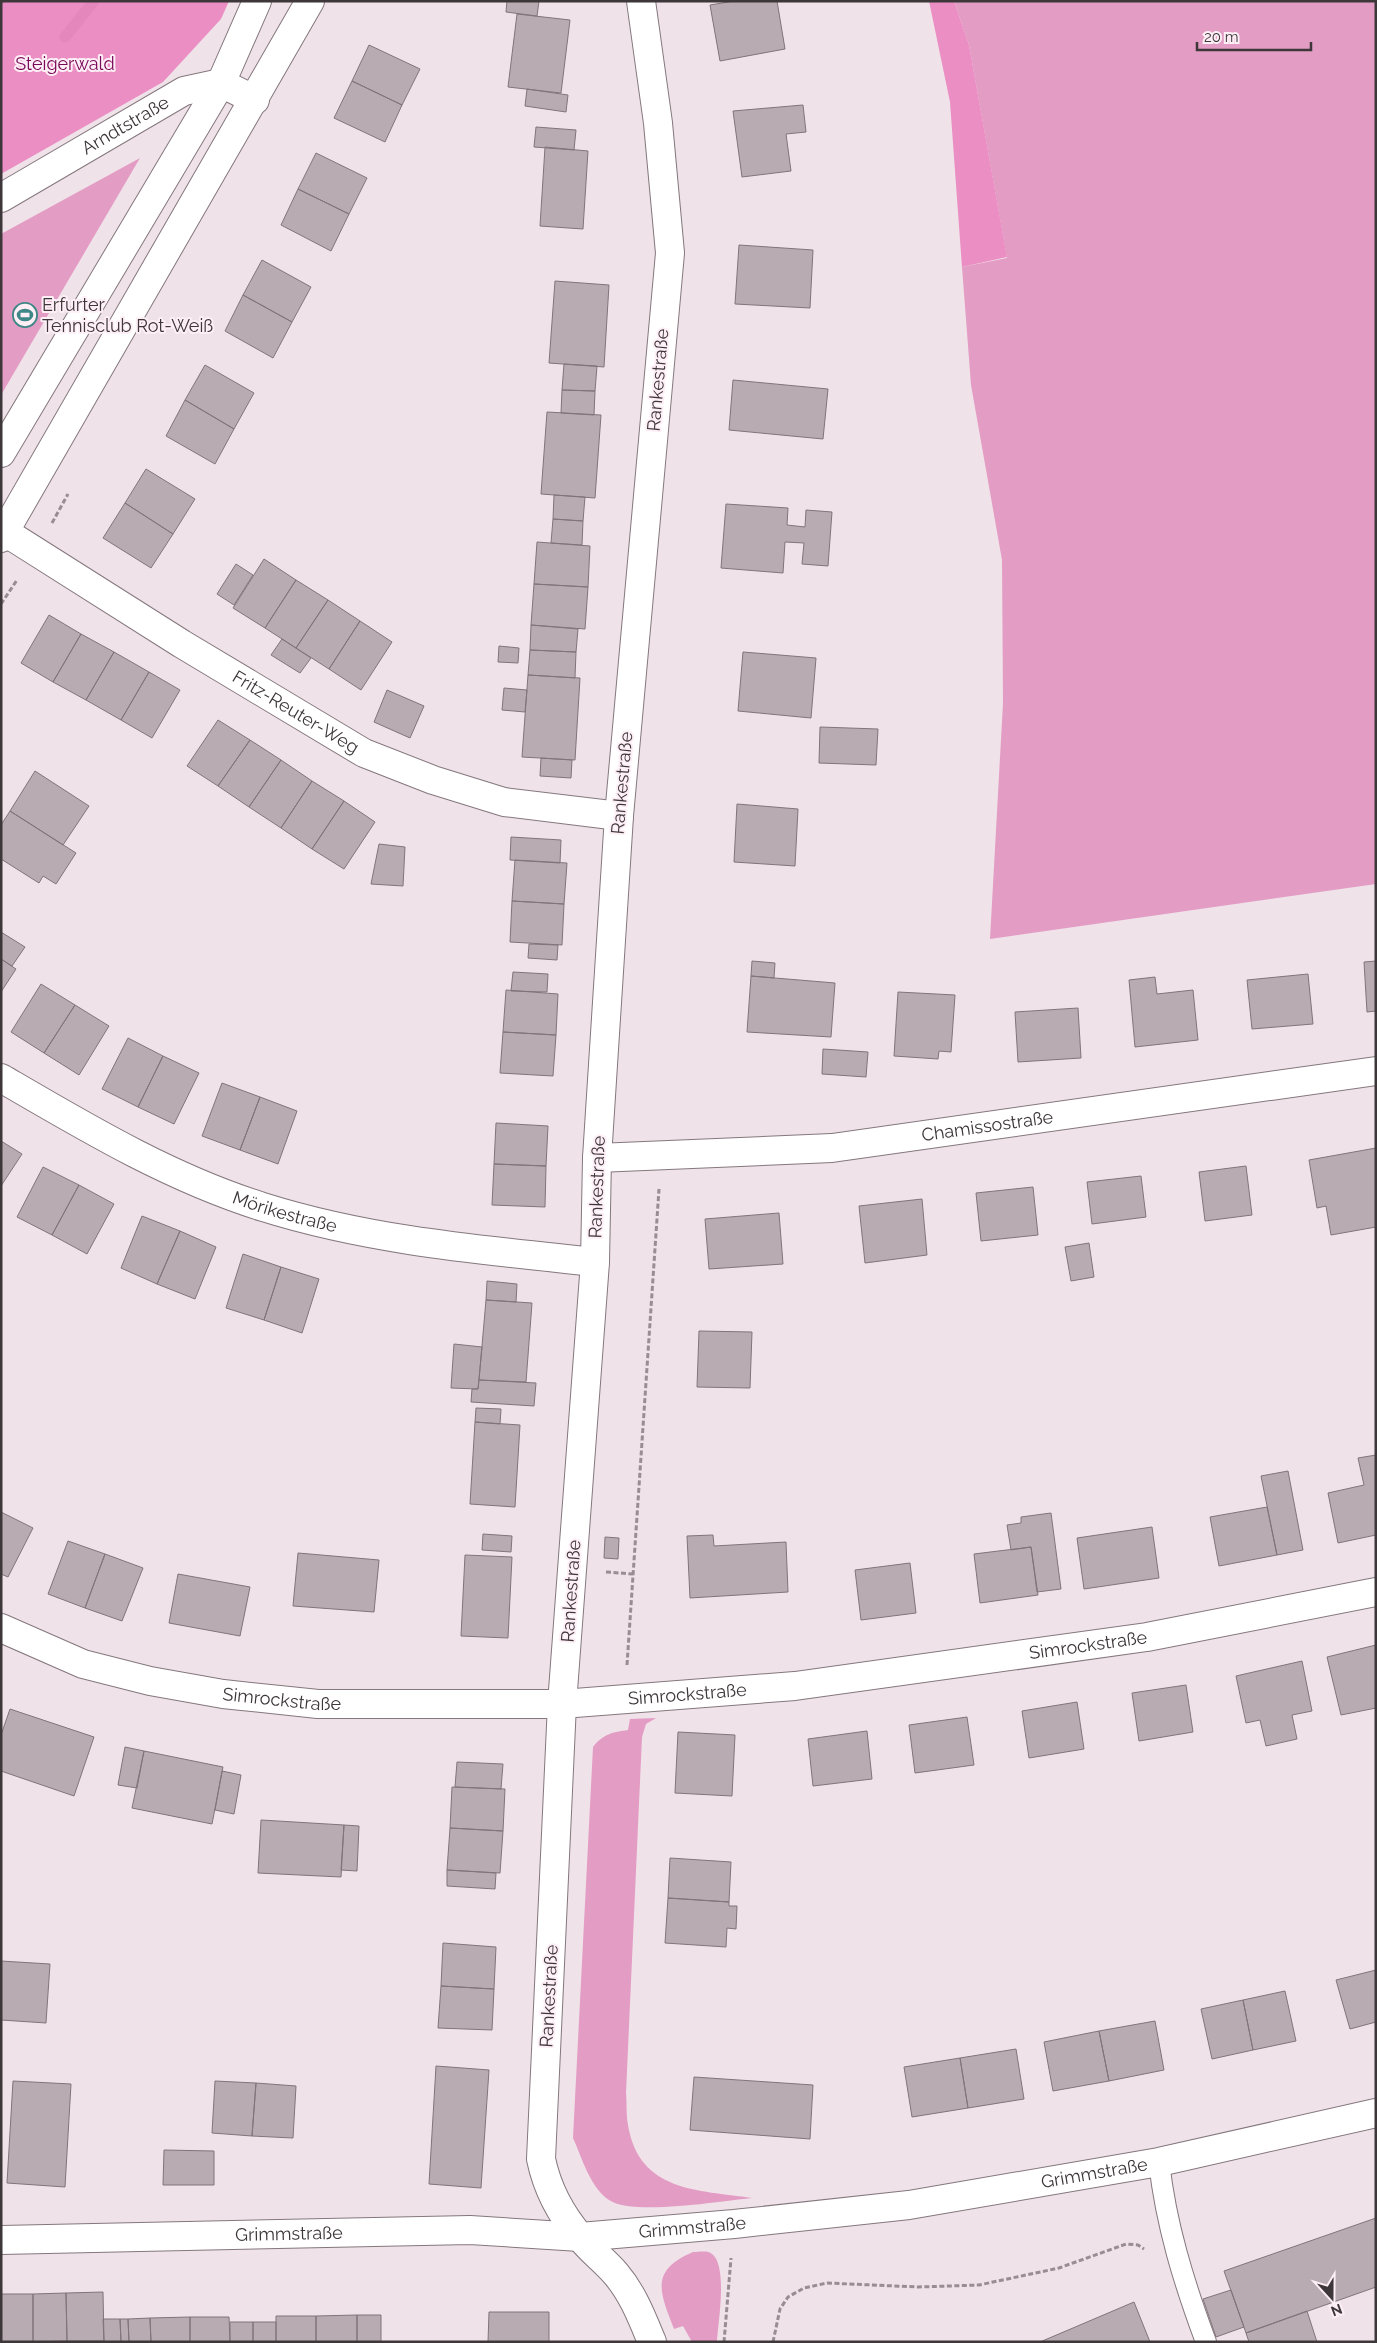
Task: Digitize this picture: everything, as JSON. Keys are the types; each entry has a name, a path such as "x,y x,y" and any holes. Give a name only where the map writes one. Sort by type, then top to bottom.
{"street":[{"path":"1,453 221,83 257,1"},
{"path":"3,535 255,100 310,1"},
{"name":"Rankestraße","path":"641,1 658,123 670,253 619,816 597,1158 595,1262 562,1704 541,2159 546,2181 580,2237 616,2274 639,2308 652,2342"},
{"path":"221,83 255,100"},
{"name":"Arndtstraße","path":"1,198 184,91 221,83"},
{"name":"Fritz-Reuter-Weg","path":"3,535 364,753 433,780 504,802 619,816"},
{"name":"Chamissostraße","path":"597,1158 832,1148 1376,1072"},
{"name":"Mörikestraße","path":"1,1078 113,1143 190,1178 262,1207 414,1243 595,1262"},
{"name":"Simrockstraße","path":"1,1628 83,1664 150,1681 223,1694 318,1704 562,1704 795,1686 1147,1636 1376,1592"},
{"name":"Grimmstraße","path":"1,2240 470,2230 580,2237 734,2224 909,2205 1159,2162 1376,2113"}],"lane":[{"path":"1159,2162 1162,2192 1181,2273 1206,2342"}],"path":[{"path":"624,1699 661,1156"},
{"path":"724,2342 734,2224"},
{"path":"773,2342 780,2308 788,2297 804,2288 827,2283 918,2287 979,2285 1059,2268 1126,2244 1138,2245 1149,2252"}],"shaded area":[{"path":"954,1 1376,1 1376,884 990,939 1003,703 1002,560 971,385 962,267 1007,258 969,45"},
{"name":"Erfurter Tennisclub Rot-Weiß","path":"140,158 1,395 1,234"},
{"path":"656,1718 646,1724 642,1737 626,2093 628,2125 634,2147 644,2164 658,2175 674,2184 692,2189 752,2198 678,2206 637,2207 621,2205 609,2200 597,2188 587,2172 573,2138 593,1747 609,1734 628,1730 630,1719"},
{"path":"693,2252 712,2254 717,2260 720,2270 721,2295 717,2342 692,2342 683,2326 674,2329 662,2293 664,2275 670,2267 679,2259"}],"green space":[{"name":"Steigerwald","path":"1,1 229,1 221,19 163,82 1,174"},
{"path":"929,1 954,1 969,45 1007,257 962,267 950,102"}],"building":[{"path":"507,1 539,1 537,16 506,12"},
{"path":"734,1 777,1 785,49 720,61 710,5"},
{"path":"517,14 570,20 561,93 508,87"},
{"path":"369,45 420,69 402,105 352,81"},
{"path":"352,81 402,105 385,142 334,118"},
{"path":"527,89 568,95 566,112 525,106"},
{"path":"803,105 806,132 786,134 791,171 742,177 733,111"},
{"path":"536,127 576,130 574,150 534,147"},
{"path":"545,147 588,151 583,229 540,226"},
{"path":"316,153 367,178 349,214 298,189"},
{"path":"298,189 349,214 331,251 281,225"},
{"path":"739,245 813,250 810,308 735,304"},
{"path":"262,260 311,287 292,322 243,295"},
{"path":"555,281 609,285 604,367 549,363"},
{"path":"243,295 292,322 273,358 225,331"},
{"path":"564,364 597,366 595,391 562,390"},
{"path":"205,365 254,393 234,429 185,400"},
{"path":"733,380 828,389 823,439 729,430"},
{"path":"562,390 595,391 594,415 561,413"},
{"path":"185,400 234,429 215,464 166,436"},
{"path":"547,412 601,415 595,498 541,494"},
{"path":"146,469 195,499 173,534 125,503"},
{"path":"554,495 585,497 583,521 553,519"},
{"path":"125,503 173,534 151,568 103,538"},
{"path":"726,504 788,508 787,525 805,527 806,510 832,512 828,566 802,564 804,543 785,542 783,573 721,568"},
{"path":"553,519 583,521 582,545 551,543"},
{"path":"537,542 590,546 588,587 534,584"},
{"path":"264,559 296,580 265,628 233,608"},
{"path":"236,564 253,575 234,605 217,594"},
{"path":"296,580 328,600 296,648 265,628"},
{"path":"534,584 588,587 585,629 531,625"},
{"path":"328,600 360,621 329,669 296,648"},
{"path":"49,615 81,634 53,682 21,663"},
{"path":"360,621 392,642 361,690 329,669"},
{"path":"531,625 578,629 576,652 530,650"},
{"path":"81,634 114,652 86,700 53,682"},
{"path":"282,639 311,658 300,673 271,655"},
{"path":"499,646 519,648 518,663 498,662"},
{"path":"530,650 576,652 575,678 528,675"},
{"path":"114,652 149,672 121,720 86,700"},
{"path":"743,652 816,658 811,718 738,711"},
{"path":"149,672 180,690 152,738 121,720"},
{"path":"528,675 580,678 575,760 522,757"},
{"path":"504,688 527,690 525,712 502,710"},
{"path":"387,690 424,706 410,738 374,722"},
{"path":"218,720 250,740 218,786 187,766"},
{"path":"820,727 878,729 876,765 819,763"},
{"path":"250,740 281,760 249,807 218,786"},
{"path":"541,758 572,760 571,778 540,776"},
{"path":"281,760 312,781 281,828 249,807"},
{"path":"35,771 89,806 63,845 10,811"},
{"path":"312,781 344,801 312,849 281,828"},
{"path":"344,801 375,822 344,869 312,849"},
{"path":"737,804 798,809 795,866 734,862"},
{"path":"10,811 76,853 56,884 43,876 39,883 1,859 1,825"},
{"path":"511,837 561,840 560,863 510,860"},
{"path":"379,844 405,847 403,886 371,884"},
{"path":"515,860 567,863 564,904 512,901"},
{"path":"512,901 564,904 562,945 510,942"},
{"path":"1,932 25,947 12,966 1,959"},
{"path":"529,944 558,945 557,960 528,958"},
{"path":"1,959 16,969 1,992"},
{"path":"752,961 775,963 774,978 751,976"},
{"path":"1376,961 1376,1011 1367,1012 1364,962"},
{"path":"513,972 548,974 547,992 511,991"},
{"path":"1308,974 1313,1024 1252,1029 1247,980"},
{"path":"751,976 835,983 831,1037 747,1032"},
{"path":"1155,977 1157,994 1193,990 1198,1040 1135,1047 1129,980"},
{"path":"41,984 75,1005 44,1053 11,1032"},
{"path":"506,990 558,994 556,1035 503,1032"},
{"path":"898,992 955,995 951,1052 939,1051 938,1059 894,1056"},
{"path":"75,1005 109,1026 79,1075 44,1053"},
{"path":"1078,1008 1081,1058 1018,1062 1015,1012"},
{"path":"503,1032 556,1035 553,1076 500,1073"},
{"path":"128,1038 163,1056 138,1107 102,1089"},
{"path":"823,1049 868,1052 866,1077 822,1074"},
{"path":"163,1056 199,1073 174,1124 138,1107"},
{"path":"222,1083 260,1097 240,1150 202,1136"},
{"path":"260,1097 297,1111 278,1164 240,1150"},
{"path":"496,1123 548,1126 546,1166 494,1164"},
{"path":"1,1141 22,1154 1,1186"},
{"path":"1376,1148 1376,1227 1331,1235 1326,1206 1317,1208 1309,1160"},
{"path":"494,1164 546,1166 545,1207 492,1205"},
{"path":"1246,1166 1252,1215 1205,1221 1199,1172"},
{"path":"43,1167 79,1185 52,1235 17,1217"},
{"path":"1141,1176 1146,1217 1092,1224 1087,1182"},
{"path":"79,1185 114,1204 87,1254 52,1235"},
{"path":"1033,1187 1038,1235 981,1241 976,1193"},
{"path":"922,1199 927,1255 865,1263 859,1206"},
{"path":"779,1213 783,1264 709,1269 705,1219"},
{"path":"142,1216 180,1231 157,1284 121,1268"},
{"path":"180,1231 216,1247 195,1299 157,1284"},
{"path":"1089,1243 1094,1277 1071,1281 1065,1247"},
{"path":"243,1254 281,1267 264,1320 226,1308"},
{"path":"281,1267 319,1279 302,1333 264,1320"},
{"path":"487,1281 517,1284 516,1302 486,1300"},
{"path":"486,1300 532,1303 526,1382 479,1380"},
{"path":"699,1331 752,1332 750,1388 697,1387"},
{"path":"454,1344 482,1347 478,1389 451,1388"},
{"path":"479,1380 536,1383 534,1406 471,1402 472,1389 478,1389"},
{"path":"476,1408 501,1409 500,1424 475,1422"},
{"path":"475,1422 520,1425 515,1507 470,1504"},
{"path":"1376,1455 1376,1535 1338,1543 1328,1493 1364,1485 1358,1458"},
{"path":"1288,1471 1303,1550 1277,1555 1261,1476"},
{"path":"1267,1507 1277,1555 1219,1566 1210,1517"},
{"path":"1,1512 33,1528 8,1577 1,1574"},
{"path":"1051,1513 1061,1589 1037,1592 1031,1547 1011,1550 1007,1525 1021,1523 1021,1517"},
{"path":"1152,1527 1159,1578 1084,1589 1077,1538"},
{"path":"483,1534 512,1536 511,1552 482,1550"},
{"path":"713,1535 714,1546 786,1542 788,1592 690,1598 687,1536"},
{"path":"605,1537 619,1538 618,1559 604,1558"},
{"path":"68,1541 105,1554 85,1608 48,1594"},
{"path":"1031,1547 1038,1595 980,1603 974,1554"},
{"path":"298,1553 379,1560 374,1612 293,1606"},
{"path":"105,1554 143,1568 122,1621 85,1608"},
{"path":"465,1555 512,1557 508,1638 461,1636"},
{"path":"910,1563 916,1613 861,1620 855,1570"},
{"path":"178,1574 250,1587 240,1636 169,1623"},
{"path":"1376,1645 1376,1708 1341,1715 1327,1657"},
{"path":"1302,1661 1312,1711 1292,1715 1297,1739 1266,1746 1260,1720 1246,1723 1236,1676"},
{"path":"1186,1685 1193,1732 1139,1741 1132,1693"},
{"path":"1077,1702 1084,1749 1029,1758 1022,1711"},
{"path":"10,1709 94,1737 74,1796 1,1771 1,1735"},
{"path":"967,1717 974,1765 915,1773 909,1725"},
{"path":"867,1731 872,1779 813,1786 808,1739"},
{"path":"678,1732 735,1735 732,1796 675,1793"},
{"path":"125,1747 144,1751 137,1788 118,1785"},
{"path":"144,1751 223,1767 212,1824 132,1808"},
{"path":"457,1762 503,1764 501,1789 455,1787"},
{"path":"222,1771 241,1775 234,1814 215,1810"},
{"path":"452,1787 505,1789 503,1831 450,1828"},
{"path":"261,1820 344,1825 341,1877 258,1873"},
{"path":"344,1825 359,1826 357,1871 341,1870"},
{"path":"450,1828 503,1831 500,1873 447,1870"},
{"path":"670,1858 731,1862 729,1902 668,1898"},
{"path":"447,1870 496,1873 495,1889 447,1886"},
{"path":"668,1898 729,1902 729,1906 737,1906 736,1929 727,1928 726,1947 665,1943"},
{"path":"443,1943 496,1947 494,1989 441,1986"},
{"path":"1,1961 50,1964 46,2023 1,2020"},
{"path":"1376,1970 1376,2022 1350,2029 1336,1980"},
{"path":"441,1986 494,1989 492,2030 438,2028"},
{"path":"1285,1991 1296,2041 1253,2050 1243,2000"},
{"path":"1243,2000 1253,2050 1212,2059 1201,2009"},
{"path":"1155,2021 1164,2070 1109,2081 1099,2031"},
{"path":"1099,2031 1109,2081 1053,2091 1044,2042"},
{"path":"1016,2049 1024,2099 968,2108 960,2058"},
{"path":"960,2058 968,2108 912,2117 904,2067"},
{"path":"436,2066 489,2070 481,2188 429,2184"},
{"path":"694,2077 813,2085 810,2139 690,2130"},
{"path":"13,2081 71,2084 65,2187 7,2183"},
{"path":"215,2081 256,2083 252,2136 212,2133"},
{"path":"256,2083 296,2086 293,2138 252,2136"},
{"path":"164,2150 214,2151 214,2185 163,2185"},
{"path":"1376,2218 1376,2287 1246,2333 1224,2271"},
{"path":"1231,2290 1244,2327 1216,2337 1203,2299"},
{"path":"103,2292 104,2341 67,2341 66,2293"},
{"path":"66,2293 67,2341 33,2342 33,2294"},
{"path":"1,2294 33,2294 33,2342 1,2342"},
{"path":"1134,2302 1150,2342 1040,2342"},
{"path":"1307,2311 1317,2342 1249,2342 1246,2333"},
{"path":"489,2312 549,2312 549,2342 488,2342"},
{"path":"357,2315 357,2342 316,2342 316,2316"},
{"path":"357,2315 381,2315 381,2342 357,2342"},
{"path":"276,2316 316,2316 316,2342 276,2342"},
{"path":"190,2317 229,2317 230,2342 190,2342"},
{"path":"190,2317 190,2342 151,2342 150,2318"},
{"path":"150,2318 151,2342 129,2342 128,2319"},
{"path":"103,2319 120,2319 121,2342 104,2342"},
{"path":"120,2319 128,2319 129,2342 121,2342"},
{"path":"230,2322 253,2322 253,2342 230,2342"},
{"path":"253,2322 276,2322 276,2342 253,2342"}],"waterway":[{"path":"65,37 94,1"}],"place":[{"name":"Erfurter Tennisclub Rot-Weiß","path":"25,315"}]}
